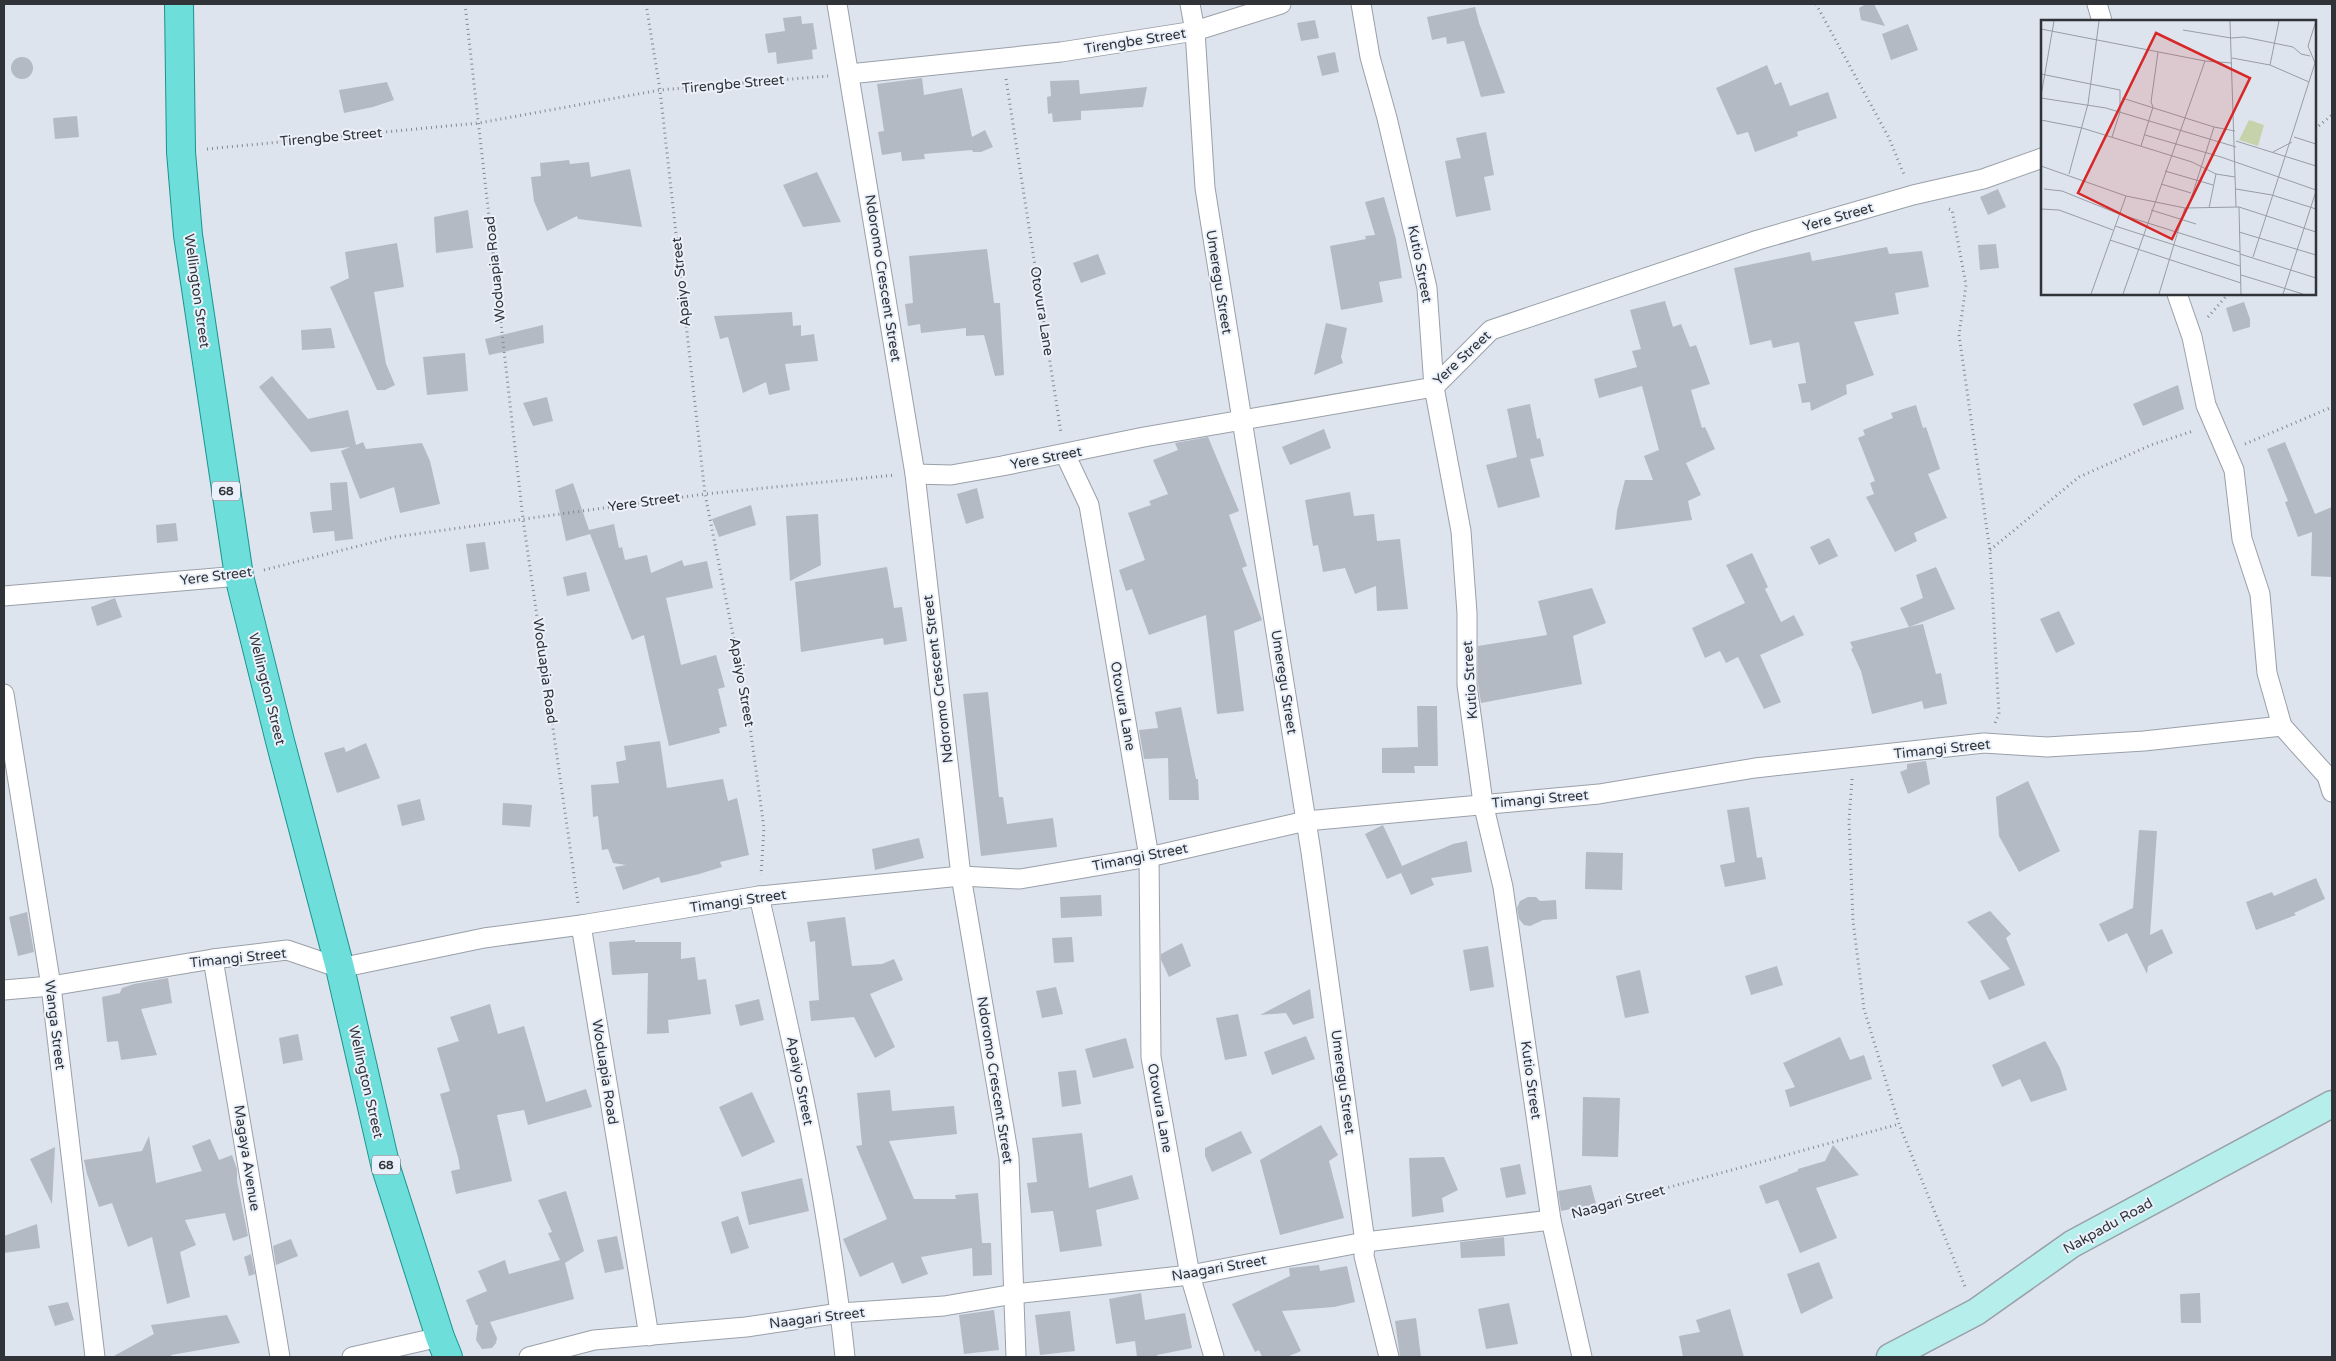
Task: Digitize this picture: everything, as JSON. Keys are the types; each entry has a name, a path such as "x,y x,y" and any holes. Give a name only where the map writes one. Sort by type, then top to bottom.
{"main road":[{"name":"Wellington Street","path":"178,4 181,152 188,235 239,576 340,968 386,1168 444,1347"}],"street":[{"name":"Ndoromo Crescent Street","path":"837,4 915,474 961,876 1009,1158 1016,1357"},
{"name":"Umeregu Street","path":"1190,4 1195,31 1205,188 1306,821 1365,1242 1364,1256 1389,1357"},
{"name":"Tirengbe Street","path":"849,74 1060,52 1195,31 1281,4"},
{"name":"Kutio Street","path":"1362,4 1370,57 1387,118 1427,288 1434,387 1461,531 1467,613 1467,685 1483,803 1503,887 1551,1220 1582,1357"},
{"path":"2097,4 2102,20"},
{"name":"Yere Street","path":"915,474 951,475 1241,419 1434,387 1491,330 1758,240 1913,195 1983,179 2041,158"},
{"path":"2177,295 2192,337 2206,405 2234,470 2242,539 2260,594 2268,673 2282,726 2327,776 2332,792"},
{"name":"Otovura Lane","path":"1065,454 1090,505 1149,857 1151,1057 1190,1275 1214,1357"},
{"name":"Yere Street","path":"4,596 239,576"},
{"name":"Wanga Street","path":"4,694 51,986 95,1357"},
{"name":"Timangi Street","path":"4,990 51,986 213,959 287,950 340,968 484,938 582,926 759,896 961,876 1020,879 1149,857 1306,821 1483,803 1599,794 1755,768 1853,759 1984,743 2047,747 2144,741 2282,726"},
{"name":"Apaiyo Street","path":"759,896 803,1091 840,1313 845,1357"},
{"name":"Woduapia Road","path":"582,926 649,1336"},
{"name":"Magaya Avenue","path":"213,959 280,1357"},
{"name":"Nakpadu Road","path":"1890,1357 1976,1312 2072,1244 2332,1104"},
{"name":"Naagari Street","path":"529,1357 594,1340 746,1327 840,1313 944,1306 1014,1294 1190,1275 1365,1242 1551,1220"},
{"path":"352,1357 444,1347"}],"path":[{"name":"Woduapia Road","path":"465,4 523,519 582,926"},
{"name":"Apaiyo Street","path":"646,4 660,90 705,494 747,705 762,809 764,828 759,896"},
{"path":"1816,4 1890,138 1913,195 1952,210 1966,285 1959,335 1990,551 1999,714 1984,743"},
{"name":"Otovura Lane","path":"1002,58 1065,454"},
{"name":"Tirengbe Street","path":"181,152 479,123 660,90 849,74"},
{"path":"2316,128 2332,115"},
{"path":"2192,337 2227,295"},
{"path":"1990,551 2079,477 2151,445 2192,431 2223,444 2246,444 2332,407"},
{"name":"Yere Street","path":"239,576 394,537 705,494 915,474"},
{"path":"1853,759 1849,821 1853,920 1864,1009 1899,1124 1976,1312"},
{"name":"Naagari Street","path":"1551,1220 1899,1124"}],"building":[{"path":"1866,4 1874,4 1885,26 1861,20 1859,8"},
{"path":"1475,7 1505,93 1481,97 1464,41 1447,44 1446,37 1432,40 1427,17"},
{"path":"801,16 802,24 813,23 817,49 812,50 813,59 777,64 776,52 768,53 765,34 785,31 783,18"},
{"path":"1315,20 1319,38 1301,41 1297,23"},
{"path":"1908,24 1918,50 1891,60 1882,34"},
{"path":"1335,52 1339,72 1322,76 1317,56"},
{"path":"18,57 26,57 33,64 33,72 26,79 18,79 11,72 11,64"},
{"path":"1767,65 1775,85 1781,82 1790,106 1828,92 1837,118 1797,132 1798,136 1755,152 1748,132 1737,135 1716,88"},
{"path":"922,78 924,95 962,88 972,137 985,130 993,147 981,152 973,152 972,150 924,154 925,159 902,161 901,152 882,155 878,132 884,131 877,84"},
{"path":"1079,80 1080,94 1147,87 1143,107 1081,111 1081,120 1053,122 1052,113 1048,114 1047,97 1051,96 1050,81"},
{"path":"387,82 394,100 344,113 339,90"},
{"path":"77,116 79,137 55,139 53,118"},
{"path":"1486,132 1494,175 1484,177 1491,210 1456,217 1445,161 1461,158 1456,138"},
{"path":"569,160 570,164 589,162 591,177 630,169 642,227 578,219 577,216 547,231 534,201 531,177 541,176 540,163"},
{"path":"817,172 841,222 803,227 783,185"},
{"path":"1998,189 2006,207 1988,215 1980,197"},
{"path":"1384,197 1396,239 1402,278 1379,282 1383,302 1341,310 1330,246 1366,239 1365,236 1375,235 1365,202"},
{"path":"468,210 473,248 436,253 434,217"},
{"path":"397,243 404,287 374,292 386,364 395,385 385,390 377,390 330,287 349,278 345,252"},
{"path":"1996,244 1999,268 1980,270 1978,245"},
{"path":"1887,247 1889,254 1922,251 1929,287 1895,293 1899,314 1854,322 1874,375 1846,385 1847,394 1811,411 1810,402 1802,403 1798,384 1806,383 1799,342 1773,348 1771,340 1750,345 1734,268 1810,252 1812,261"},
{"path":"987,249 994,303 1000,303 1004,375 995,376 984,335 966,336 966,328 921,333 920,324 908,326 905,304 913,303 909,256"},
{"path":"1098,254 1106,274 1081,283 1073,263"},
{"path":"1665,301 1673,327 1681,324 1690,347 1696,345 1710,384 1691,390 1702,428 1705,427 1715,449 1686,463 1701,495 1688,501 1692,520 1615,530 1617,511 1625,480 1653,480 1644,456 1659,450 1642,386 1599,398 1594,379 1637,367 1632,351 1641,349 1630,310"},
{"path":"2244,302 2250,319 2250,327 2233,332 2226,308"},
{"path":"792,312 793,326 801,325 801,336 814,334 818,361 785,364 790,390 769,395 766,382 743,393 728,337 720,339 714,316"},
{"path":"1326,323 1347,328 1341,357 1343,363 1314,375"},
{"path":"543,325 544,343 489,355 485,339"},
{"path":"331,328 335,348 302,350 301,330"},
{"path":"465,353 468,391 427,395 423,357"},
{"path":"272,376 308,419 348,410 356,445 363,442 366,449 422,443 430,461 440,504 400,513 394,487 360,499 341,451 350,447 311,452 259,387"},
{"path":"2178,385 2184,409 2143,426 2133,404"},
{"path":"547,397 553,421 533,426 523,403"},
{"path":"1530,404 1537,439 1540,438 1544,456 1530,459 1540,497 1498,508 1486,465 1517,457 1507,409"},
{"path":"1916,405 1923,428 1926,427 1940,469 1928,474 1947,518 1914,533 1917,541 1895,552 1866,497 1874,494 1870,483 1875,481 1858,438 1865,435 1863,430 1893,418 1891,413"},
{"path":"1324,429 1331,448 1290,465 1282,447"},
{"path":"1208,437 1239,511 1229,515 1247,566 1242,568 1262,620 1234,631 1244,711 1217,714 1206,615 1149,635 1132,589 1126,591 1119,570 1145,560 1128,513 1151,505 1149,501 1168,494 1153,460 1178,450 1175,443"},
{"path":"2285,442 2315,514 2332,507 2332,577 2311,576 2312,532 2298,537 2285,502 2288,501 2267,449"},
{"path":"347,482 353,539 335,541 334,531 313,533 310,512 332,510 330,483"},
{"path":"573,483 589,530 614,524 619,548 622,547 625,560 647,555 651,573 682,560 684,566 707,561 713,588 666,598 681,665 716,655 725,687 718,689 727,726 719,728 720,733 669,746 644,635 632,640 590,534 566,541 555,490"},
{"path":"977,488 984,518 966,524 957,494"},
{"path":"1350,492 1354,516 1374,514 1377,541 1400,539 1408,609 1377,611 1376,586 1355,594 1345,568 1323,572 1318,545 1313,546 1305,500"},
{"path":"751,505 756,525 719,537 712,519"},
{"path":"818,514 821,565 790,581 786,516"},
{"path":"176,523 178,541 157,543 156,525"},
{"path":"1829,538 1838,556 1819,565 1810,547"},
{"path":"485,542 489,569 470,572 466,544"},
{"path":"1752,553 1768,587 1765,589 1781,622 1794,615 1804,635 1760,655 1781,702 1764,709 1738,657 1726,663 1720,651 1705,658 1692,628 1745,603 1726,565"},
{"path":"887,567 894,608 902,607 907,641 884,645 883,638 801,652 795,582"},
{"path":"1936,567 1955,609 1909,627 1900,608 1923,598 1916,575"},
{"path":"586,572 590,591 567,596 563,577"},
{"path":"1592,588 1606,623 1573,636 1582,684 1481,703 1478,684 1478,646 1547,635 1538,601"},
{"path":"115,598 122,617 97,626 91,607"},
{"path":"2059,611 2075,644 2056,653 2040,619"},
{"path":"1923,624 1936,674 1941,673 1947,704 1924,709 1922,701 1872,714 1861,671 1851,649 1853,648 1850,642"},
{"path":"988,692 999,797 1003,797 1007,824 1053,818 1057,847 981,856 963,694"},
{"path":"1417,706 1437,706 1438,766 1414,766 1415,773 1382,773 1382,748 1418,747"},
{"path":"1181,707 1196,779 1198,779 1199,800 1169,800 1168,758 1144,759 1139,730 1158,728 1155,712"},
{"path":"660,741 667,788 723,779 728,801 737,798 749,855 720,862 722,867 699,874 661,883 659,877 623,890 615,867 626,865 613,863 608,849 602,850 598,816 593,817 591,785 619,783 616,762 626,760 624,746"},
{"path":"366,743 380,778 337,793 324,753 344,747 346,752"},
{"path":"1926,761 1930,784 1908,794 1900,772 1907,769 1907,764"},
{"path":"2028,781 2060,851 2019,872 1999,836 1996,797"},
{"path":"420,799 425,820 402,826 397,805"},
{"path":"503,803 532,805 530,827 502,825"},
{"path":"1749,807 1757,858 1762,857 1766,879 1725,887 1720,865 1735,862 1727,810"},
{"path":"1383,825 1402,866 1453,844 1467,841 1472,872 1431,878 1434,885 1411,895 1401,873 1387,879 1365,834"},
{"path":"2139,830 2157,831 2150,935 2162,929 2173,953 2148,966 2147,974 2127,933 2108,942 2099,924 2133,908"},
{"path":"919,838 924,858 875,870 872,849"},
{"path":"1586,852 1623,853 1622,890 1585,889"},
{"path":"2316,878 2325,899 2294,913 2296,915 2256,930 2246,902 2272,892 2274,896"},
{"path":"1101,895 1102,916 1061,918 1060,897"},
{"path":"1528,897 1536,897 1540,901 1556,900 1557,919 1543,920 1530,926 1524,925 1519,919 1517,908 1520,901"},
{"path":"1990,911 2011,934 2006,938 2025,985 1989,1000 1980,981 2010,969 1967,922"},
{"path":"27,912 34,952 18,956 9,917"},
{"path":"845,917 852,966 882,964 894,959 903,980 870,994 895,1047 875,1058 854,1017 811,1021 809,1001 819,1000 815,941 810,942 807,922"},
{"path":"1072,937 1074,962 1054,963 1052,938"},
{"path":"635,940 635,942 681,942 681,959 695,957 698,980 706,979 711,1014 668,1020 669,1033 647,1034 648,973 612,975 609,942"},
{"path":"1182,943 1191,966 1169,977 1161,960 1161,954"},
{"path":"1488,946 1494,987 1470,991 1463,950"},
{"path":"1777,966 1783,985 1751,995 1745,976"},
{"path":"1640,970 1649,1013 1625,1018 1616,976"},
{"path":"168,978 172,1003 141,1009 157,1055 121,1060 118,1041 107,1042 102,997 120,993 122,988 134,984"},
{"path":"1056,987 1063,1014 1042,1018 1036,991"},
{"path":"1310,989 1314,1018 1293,1025 1286,1013 1260,1015"},
{"path":"759,999 764,1020 740,1026 735,1005"},
{"path":"490,1004 498,1034 524,1026 546,1102 586,1089 592,1107 528,1125 524,1110 497,1115 512,1181 456,1194 451,1171 460,1169 440,1094 450,1091 437,1048 459,1041 450,1017"},
{"path":"1238,1014 1247,1056 1225,1060 1216,1018"},
{"path":"298,1034 303,1060 283,1064 279,1038"},
{"path":"1306,1036 1315,1059 1272,1075 1264,1052"},
{"path":"1840,1037 1850,1060 1864,1055 1872,1079 1790,1107 1785,1090 1795,1087 1783,1063"},
{"path":"1126,1038 1134,1068 1093,1078 1085,1049"},
{"path":"2045,1041 2060,1068 2067,1090 2031,1102 2020,1079 2002,1087 1992,1065"},
{"path":"1076,1070 1081,1104 1062,1107 1058,1072"},
{"path":"890,1090 892,1111 954,1106 957,1134 889,1141 914,1199 956,1199 955,1195 978,1193 982,1243 991,1243 992,1275 973,1276 972,1248 921,1257 928,1274 902,1284 893,1262 860,1277 843,1239 887,1219 856,1146 862,1145 857,1093"},
{"path":"752,1092 775,1142 742,1157 719,1107"},
{"path":"1583,1097 1620,1098 1618,1157 1582,1156"},
{"path":"1321,1125 1338,1155 1329,1161 1344,1218 1280,1235 1260,1160"},
{"path":"1241,1131 1252,1153 1212,1172 1205,1156 1205,1148"},
{"path":"1082,1133 1089,1188 1132,1175 1139,1199 1096,1210 1102,1246 1060,1252 1053,1211 1031,1213 1027,1183 1037,1182 1032,1138"},
{"path":"149,1136 156,1183 202,1171 192,1146 210,1139 219,1160 232,1155 237,1169 237,1181 248,1236 233,1241 225,1213 185,1220 196,1245 180,1252 190,1297 167,1304 152,1237 128,1247 112,1203 99,1207 84,1160 142,1151"},
{"path":"1833,1145 1859,1175 1816,1188 1837,1238 1800,1253 1778,1200 1766,1204 1759,1186 1798,1171 1798,1169 1825,1161"},
{"path":"55,1147 52,1204 30,1159"},
{"path":"1444,1157 1458,1190 1442,1198 1444,1212 1412,1217 1409,1158"},
{"path":"1520,1164 1526,1194 1506,1198 1500,1168"},
{"path":"802,1178 809,1211 749,1225 741,1192"},
{"path":"1591,1185 1596,1204 1561,1211 1558,1191"},
{"path":"566,1191 584,1251 565,1263 574,1299 490,1322 497,1338 496,1343 492,1348 482,1349 476,1340 478,1325 476,1325 466,1300 487,1291 478,1271 505,1260 509,1274 560,1260 548,1233 552,1232 538,1200"},
{"path":"738,1216 749,1248 731,1254 721,1222"},
{"path":"37,1224 40,1248 4,1253 4,1236"},
{"path":"617,1236 624,1269 605,1273 597,1240"},
{"path":"1504,1237 1505,1256 1461,1258 1460,1242"},
{"path":"291,1239 298,1256 276,1265 273,1246"},
{"path":"251,1254 255,1274 249,1276 244,1257"},
{"path":"1819,1262 1833,1298 1801,1314 1787,1274"},
{"path":"1319,1265 1320,1271 1347,1266 1355,1302 1334,1307 1282,1311 1301,1351 1287,1357 1262,1357 1259,1350 1255,1352 1232,1304 1290,1276 1289,1268"},
{"path":"1141,1293 1145,1320 1185,1313 1192,1348 1157,1355 1158,1357 1137,1357 1135,1341 1116,1344 1109,1299"},
{"path":"2200,1293 2201,1323 2181,1323 2180,1294"},
{"path":"68,1302 74,1320 55,1326 48,1306"},
{"path":"1509,1303 1518,1344 1486,1349 1478,1309"},
{"path":"1730,1309 1744,1357 1683,1357 1679,1336 1700,1332 1696,1320"},
{"path":"994,1310 999,1350 964,1354 959,1315"},
{"path":"1070,1311 1075,1351 1040,1355 1035,1315"},
{"path":"227,1315 240,1343 171,1355 172,1357 112,1357 154,1334 151,1325"},
{"path":"1416,1318 1421,1357 1400,1357 1395,1321"}]}
